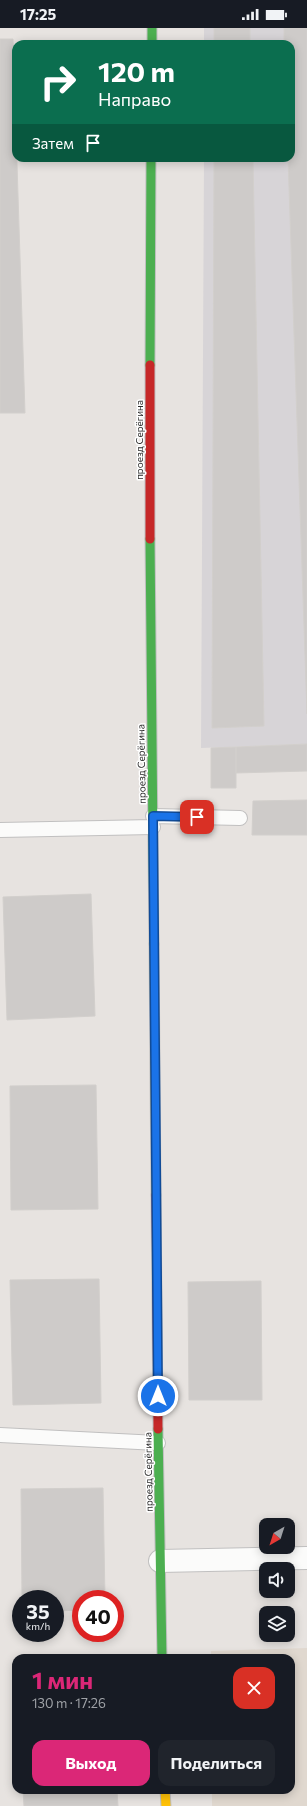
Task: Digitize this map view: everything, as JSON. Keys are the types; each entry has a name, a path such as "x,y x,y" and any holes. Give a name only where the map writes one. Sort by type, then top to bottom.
{"street":[{"path":"152,28 152,40"},
{"name":"проезд Серёгина","path":"151,162 150,505 158,1443 162,1654"},
{"path":"160,1561 307,1558"},
{"path":"165,1794 166,1806"}],"lane":[{"path":"0,830 153,821 240,818"},
{"path":"0,1435 158,1443"}],"shaded area":[{"path":"204,28 307,28 307,744 201,748 204,162 295,162 295,40 204,40"},
{"path":"307,1648 307,1806 212,1806 212,1794 295,1794 295,1654 211,1654 211,1651"}],"building":[{"path":"214,28 250,28 250,40 214,40"},
{"path":"284,28 307,28 307,714 288,162 295,162 295,40 284,40"},
{"path":"0,39 13,39 12,162 17,162 25,413 0,413"},
{"path":"214,162 253,162 264,726 212,728"},
{"path":"307,744 307,771 236,773 236,747"},
{"path":"236,747 236,788 211,788 211,748"},
{"path":"307,800 307,835 252,835 253,801"},
{"path":"91,894 95,1016 7,1020 3,897"},
{"path":"96,1085 98,1209 11,1210 10,1086"},
{"path":"99,1279 101,1403 13,1405 10,1280"},
{"path":"261,1281 262,1400 189,1400 188,1282"},
{"path":"103,1488 105,1590 72,1590 72,1610 64,1611 64,1590 22,1590 21,1489"},
{"path":"23,1794 117,1794 118,1806 24,1806"}],"traffic: fast":[{"path":"152,28 152,40"},
{"path":"150,365 151,162"},
{"path":"150,539 154,944"},
{"path":"158,1429 162,1654"}],"traffic: slow":[{"path":"154,944 156,1195"},
{"path":"165,1794 166,1806"}],"traffic: jam":[{"path":"150,365 150,539"},
{"path":"156,1195 158,1429"}],"route":[{"path":"158,1396 153,816 197,817"}]}
